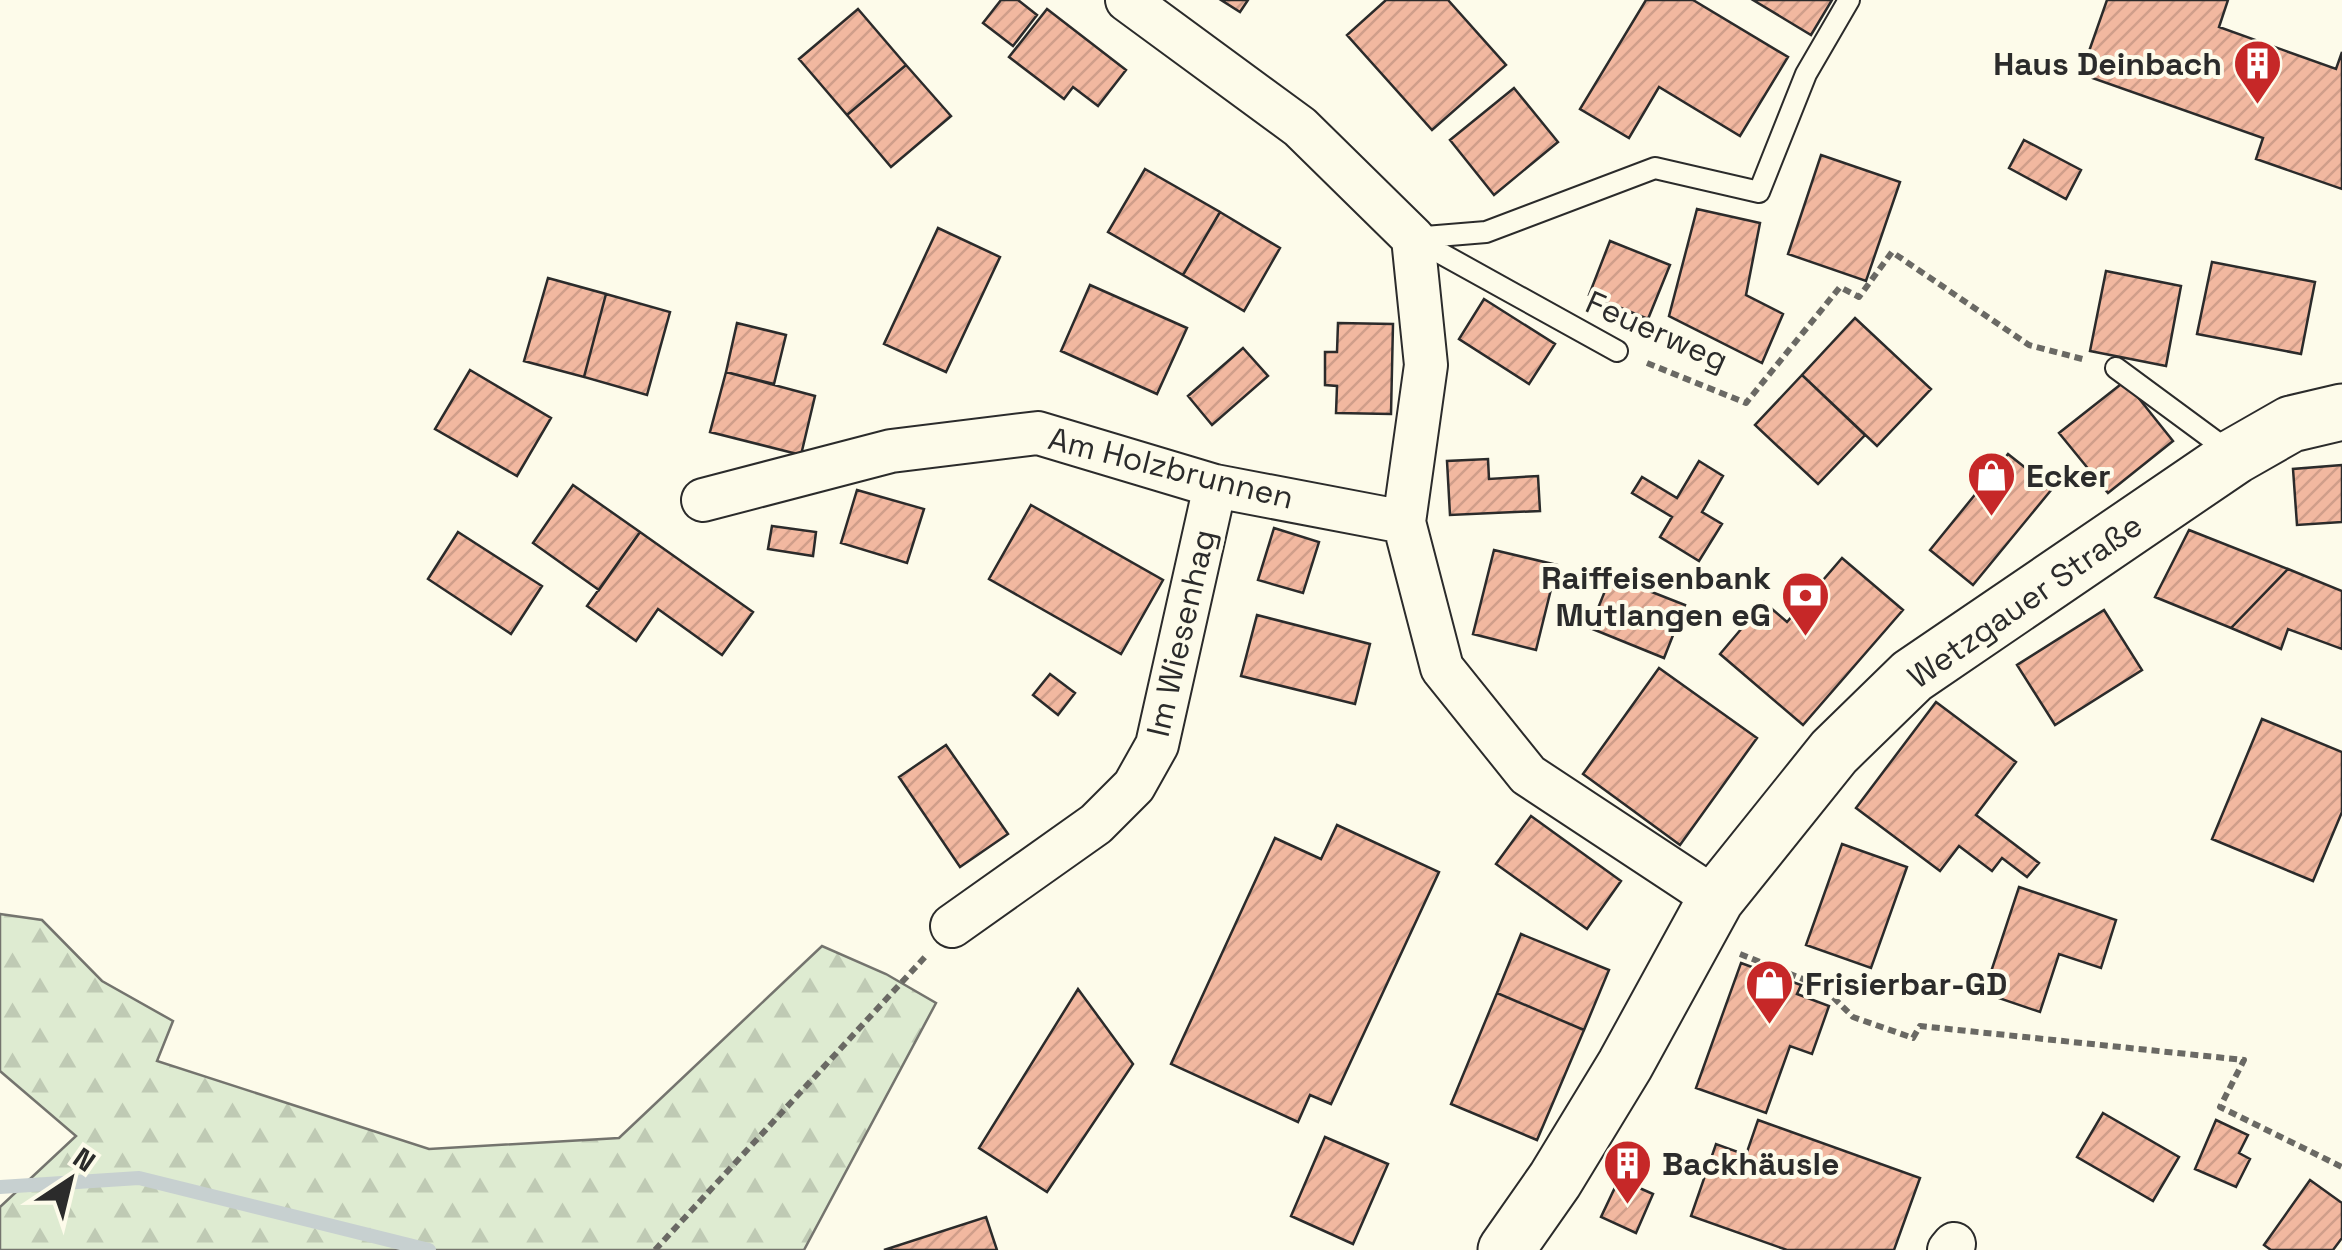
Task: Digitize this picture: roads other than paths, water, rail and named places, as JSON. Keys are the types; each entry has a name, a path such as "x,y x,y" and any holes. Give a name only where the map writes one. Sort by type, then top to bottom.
{"street":[{"path":"1126,0 1300,127 1413,238 1426,364 1404,522 1442,668 1528,774 1705,918"},
{"name":"Wetzgauer Straße","path":"1506,1250 1556,1180 1705,918 1834,752 1912,676 2236,456 2291,424 2342,412"},
{"name":"Am Holzbrunnen","path":"703,500 891,451 1038,433 1215,486 1404,522"},
{"name":"Im Wiesenhag","path":"952,926 1096,824 1134,786 1156,745 1215,486"}],"lane":[{"path":"1413,238 1486,232 1655,168 1759,192 1806,74 1849,0"},
{"name":"Feuerweg","path":"1413,238 1616,351"},
{"path":"2116,368 2236,456"}],"waterway":[{"path":"0,1187 139,1178 429,1250"}],"place":[{"name":"Haus Deinbach","path":"2257,106"},
{"name":"Ecker","path":"1991,518"},
{"name":"Raiffeisenbank Mutlangen eG","path":"1806,638"},
{"name":"Frisierbar-GD","path":"1770,1026"},
{"name":"Backhäusle","path":"1627,1206"}]}
